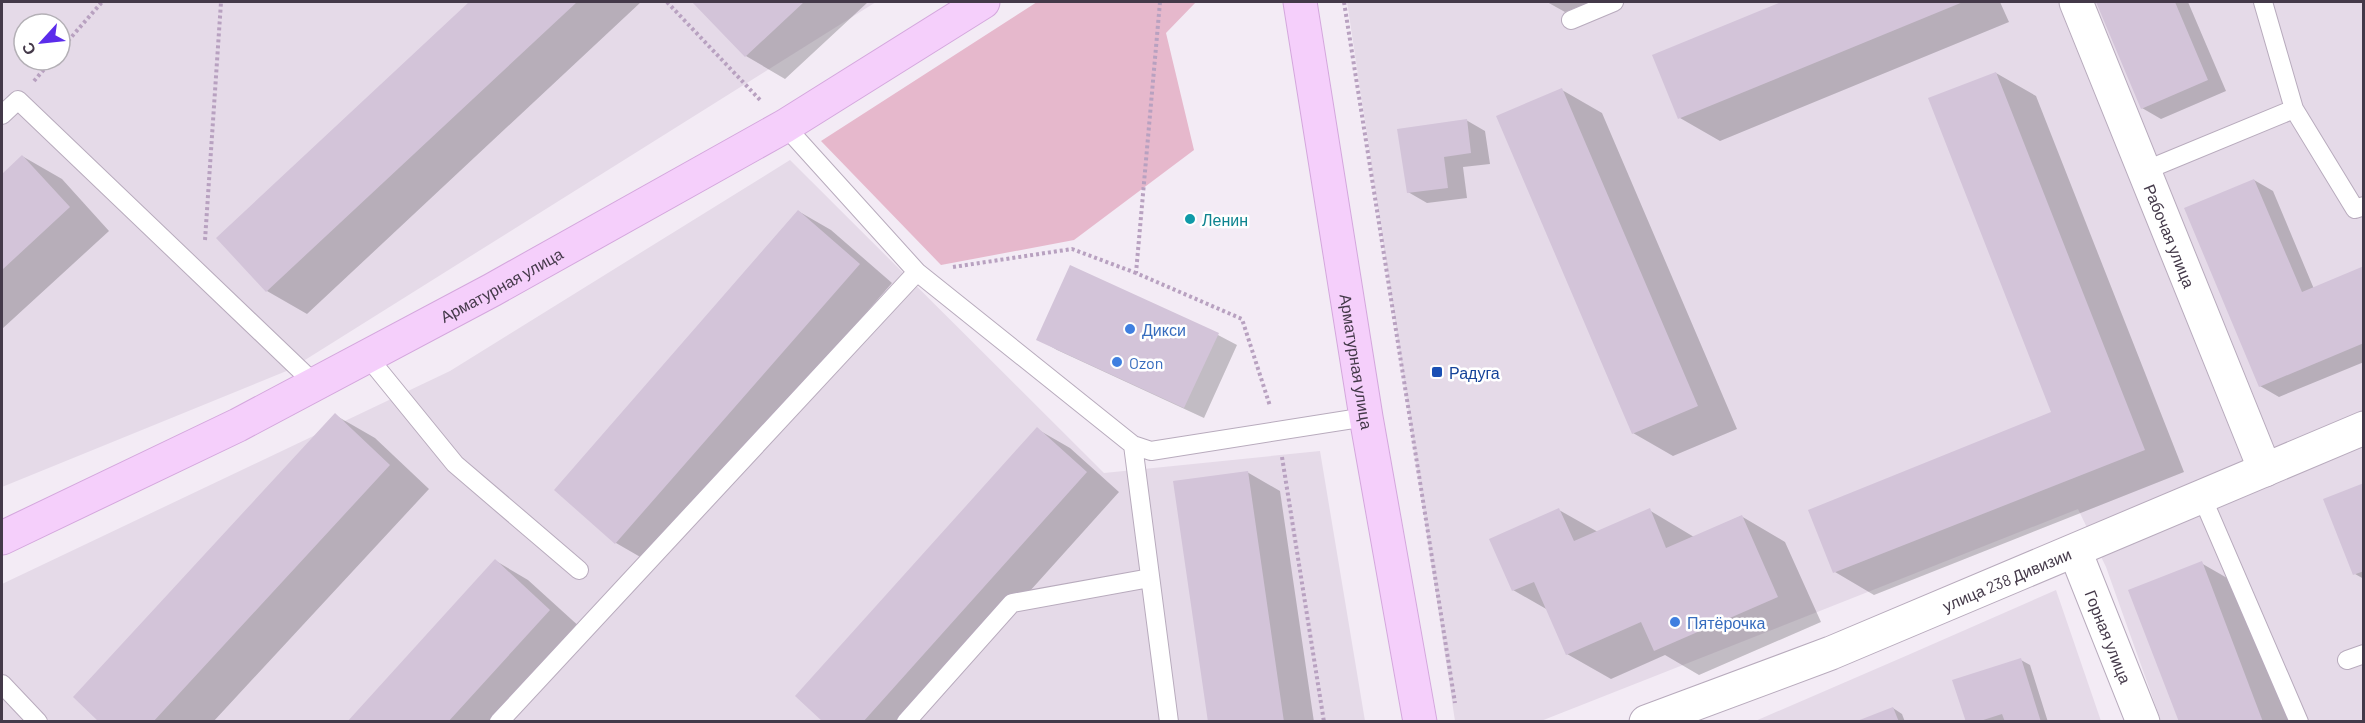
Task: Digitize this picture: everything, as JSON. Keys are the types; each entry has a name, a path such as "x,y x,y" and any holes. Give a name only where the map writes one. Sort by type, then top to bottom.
{"street":[{"name":"Арматурная улица","path":"2,538 238,425 492,290 785,126 983,2"},
{"name":"Арматурная улица","path":"1300,2 1366,417 1420,722"},
{"name":"Рабочая улица","path":"2076,2 2265,470"},
{"name":"улица 238 Дивизии","path":"1647,722 1831,653 2364,428"},
{"name":"Горная улица","path":"2075,550 2143,722"}],"lane":[{"path":"1571,20 1614,2"},
{"path":"2263,2 2294,109 2355,209 2364,206"},
{"path":"2,115 18,100 315,384"},
{"path":"2144,171 2294,109"},
{"path":"785,126 917,272 1133,445 1151,451 1366,417"},
{"path":"499,722 917,272"},
{"path":"367,356 455,464 579,570"},
{"path":"1133,445 1169,722"},
{"path":"2202,497 2299,722"},
{"path":"906,722 1012,603 1150,578"},
{"path":"2,684 38,722"}],"path":[{"path":"72,36 102,2"},
{"path":"203,277 221,2"},
{"path":"667,2 785,126"},
{"path":"1136,273 1161,2"},
{"path":"1344,2 1456,710"},
{"path":"917,272 1072,249 1136,273 1242,319 1278,430 1324,722"}],"shaded area":[{"path":"2,2 876,2 289,370 2,487"},
{"path":"1037,2 1196,2 1166,33 1194,150 1074,240 941,265 821,141"},
{"path":"1347,2 2363,2 2363,721 2161,721 2106,567 2078,509 1541,721 1455,721"},
{"path":"790,160 1104,473 1320,451 1365,721 2,722 2,584 450,371"},
{"path":"2056,590 2101,721 1753,722 1908,655"}],"building":[{"path":"469,2 577,2 266,292 216,238"},
{"path":"692,2 804,2 745,57"},
{"path":"1781,2 1963,2 1678,119 1652,55"},
{"path":"2096,2 2175,2 2208,80 2141,109"},
{"path":"1996,72 2145,450 1833,573 1808,510 2051,412 1928,98"},
{"path":"1562,88 1698,406 1632,434 1496,116"},
{"path":"1467,119 1471,153 1444,157 1448,188 1407,193 1397,129"},
{"path":"22,155 70,207 2,270 2,174"},
{"path":"2254,179 2302,292 2364,266 2364,343 2259,387 2184,208"},
{"path":"798,210 860,264 615,544 554,490"},
{"path":"1070,265 1219,333 1184,408 1036,340"},
{"path":"335,413 390,465 153,722 99,722 73,697"},
{"path":"1037,427 1087,472 863,722 823,722 795,696"},
{"path":"1248,471 1284,722 1208,722 1173,481"},
{"path":"2364,483 2364,571 2353,575 2323,499"},
{"path":"1559,508 1574,541 1650,508 1666,548 1742,515 1778,597 1654,651 1641,622 1566,655 1534,582 1512,591 1489,539"},
{"path":"495,559 550,610 448,722 347,722"},
{"path":"2202,561 2263,722 2179,722 2128,590"},
{"path":"2021,658 2041,722 2005,722 2002,714 1977,722 1966,722 1952,680"},
{"path":"1893,707 1899,722 1857,722 1857,721"}],"place":[{"name":"Ленин","path":"1190,219"},
{"name":"Дикси","path":"1130,329"},
{"name":"Ozon","path":"1117,362"},
{"name":"Радуга","path":"1437,372"},
{"name":"Пятёрочка","path":"1675,622"}]}
